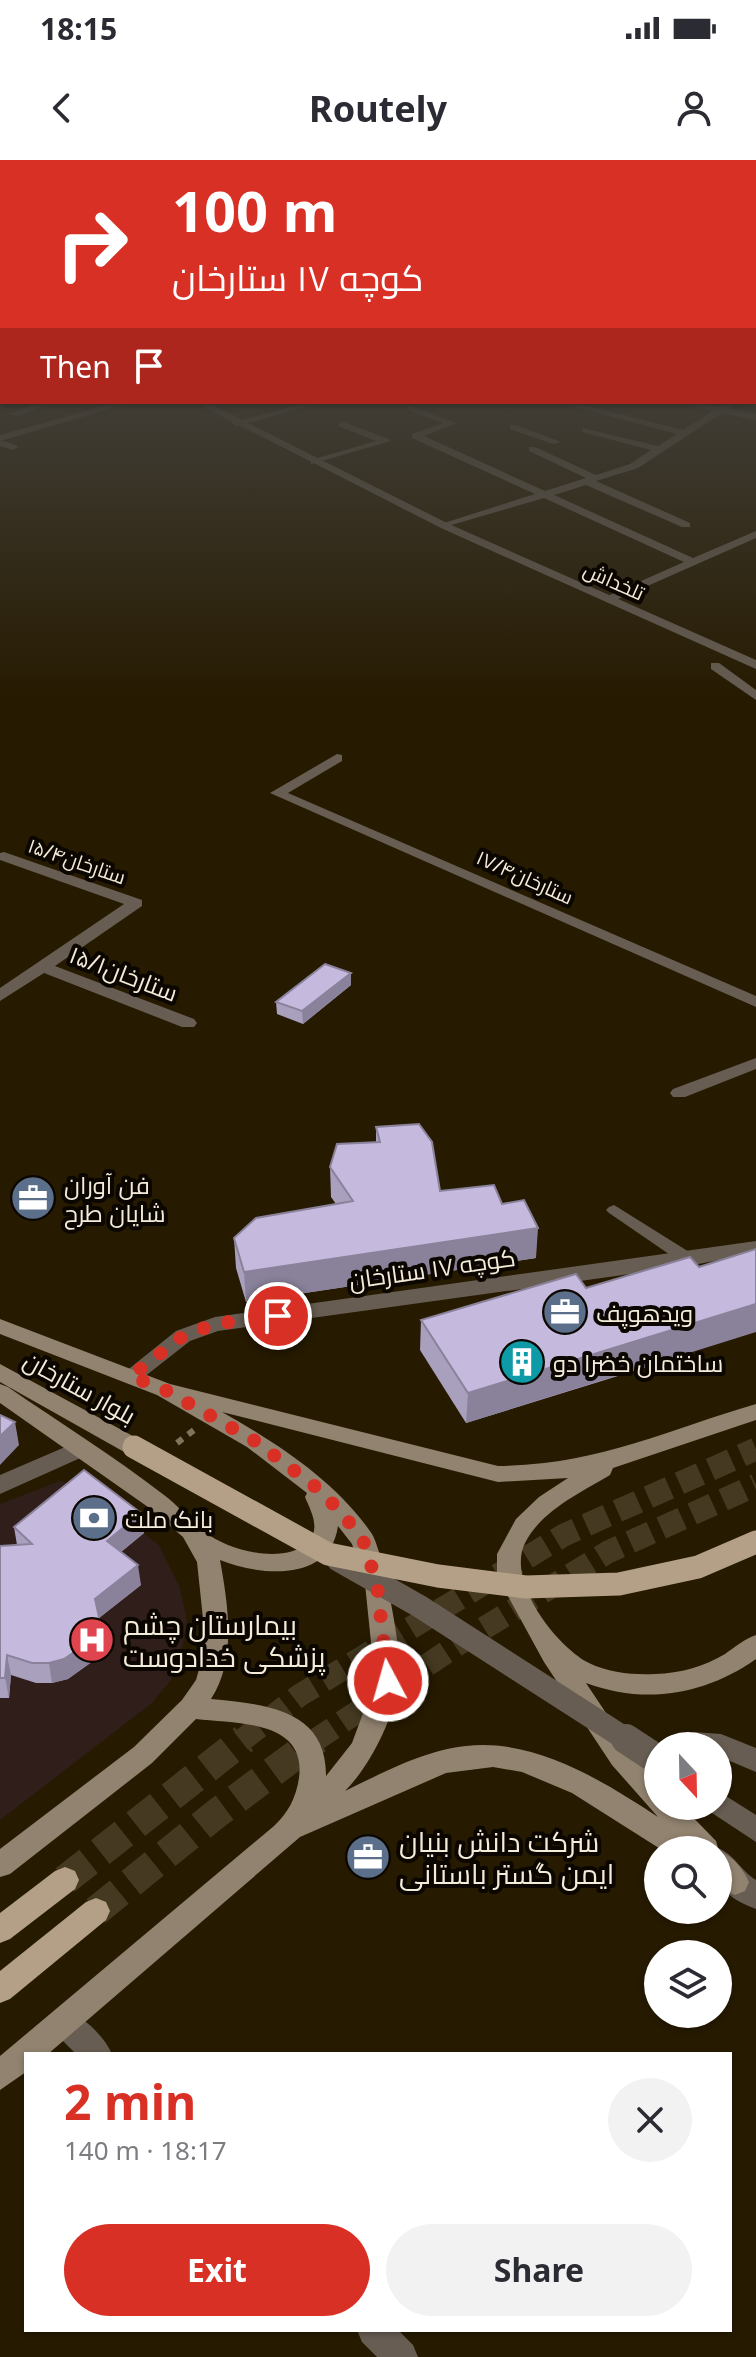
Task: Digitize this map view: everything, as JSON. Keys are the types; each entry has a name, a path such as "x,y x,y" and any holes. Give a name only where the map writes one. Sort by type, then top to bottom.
{"main road":[{"name":"بلوار ستارخان","path":"0,1326 165,1390"},
{"name":"بلوار ستارخان","path":"0,1372 328,1554"},
{"path":"165,1390 498,1474 524,1475 616,1461"},
{"path":"29,2052 284,1835 350,1769 363,1748 388,1681 377,1584 363,1540 321,1491 255,1441 165,1390"},
{"path":"0,1392 156,1501 197,1539 209,1561 216,1628 215,1659 207,1684 191,1708 143,1755 0,1865"},
{"path":"644,1781 600,1728 508,1581 508,1556 518,1535 548,1500 616,1461 756,1412"},
{"path":"197,1539 252,1562 277,1565 295,1562 322,1544 328,1530 327,1513 306,1482"},
{"path":"328,1554 477,1582 526,1587 573,1586 619,1584 661,1577 698,1567 756,1542"},
{"path":"545,1641 569,1664 596,1676 635,1683 702,1677 736,1661 756,1645"},
{"path":"191,1708 275,1719 288,1726 307,1744 314,1760 315,1776 309,1797 284,1835"},
{"path":"284,1835 360,1797 439,1764 466,1757 499,1757 575,1781 663,1836"},
{"path":"679,1820 694,1836"},
{"path":"0,1930 65,1880"},
{"path":"0,1989 96,1911"},
{"path":"0,2075 24,2056"}],"street":[{"name":"تلخداش","path":"387,498 756,665"},
{"path":"445,526 530,498"},
{"path":"558,498 694,562"},
{"path":"629,498 686,525"},
{"path":"609,599 756,534"},
{"path":"715,666 756,696"},
{"name":"ستارخان۱۷/۴","path":"337,758 277,793 756,1002"},
{"name":"ستارخان۱۵/۴","path":"4,856 136,903 43,967"},
{"path":"0,996 43,967"},
{"name":"ستارخان۱۵/۱","path":"43,967 188,1023"},
{"path":"679,1093 756,1063"},
{"name":"کوچه ۱۷ ستارخان","path":"131,1376 183,1336 215,1324 756,1247"},
{"path":"0,1485 79,1449"},
{"path":"328,1554 419,1606 644,1751"},
{"path":"732,1751 756,1761"},
{"path":"732,1813 756,1830"},
{"path":"65,2023 95,2052"},
{"path":"376,2332 401,2357"}],"lane":[{"path":"614,1210 688,1259"}],"shaded area":[{"name":"بیمارستان چشم پزشکی خدادوست","path":"60,1481 87,1490 159,1545 180,1588 187,1621 180,1659 171,1680 152,1703 0,1820 0,1504"}],"building":[{"path":"325,964 351,973 302,1011 276,1002"},
{"path":"419,1124 432,1142 440,1191 494,1185 502,1204 524,1200 538,1228 244,1272 234,1238 256,1218 353,1201 330,1167 337,1144 380,1142 376,1127"},
{"path":"756,1249 756,1304 468,1393 421,1320 576,1274 586,1288 690,1257 699,1267"},
{"path":"0,1415 15,1422 0,1436"},
{"path":"84,1470 141,1513 107,1541 138,1565 95,1599 99,1617 97,1630 90,1641 64,1659 49,1663 32,1663 7,1655 5,1678 0,1678 0,1546 32,1544 14,1527"}],"tunnel":[{"path":"241,1741 300,1695 564,1535 756,1449"},
{"path":"314,1741 463,1641 608,1552 756,1485"},
{"path":"65,1880 244,1739"},
{"path":"96,1911 216,1814 317,1739"}],"place":[{"name":"فن آوران شایان طرح","path":"33,1198"},
{"name":"ویدهوپف","path":"565,1312"},
{"name":"ساختمان خضرا دو","path":"522,1362"},
{"name":"بانک ملت","path":"94,1518"},
{"name":"بیمارستان چشم پزشکی خدادوست","path":"92,1640"},
{"name":"شرکت دانش بنیان ایمن گستر باستانی","path":"368,1857"}],"route":[{"path":"278,1316 215,1324 183,1336 131,1376 165,1390 255,1441 321,1491 344,1516 363,1540 377,1584 388,1681"}]}
